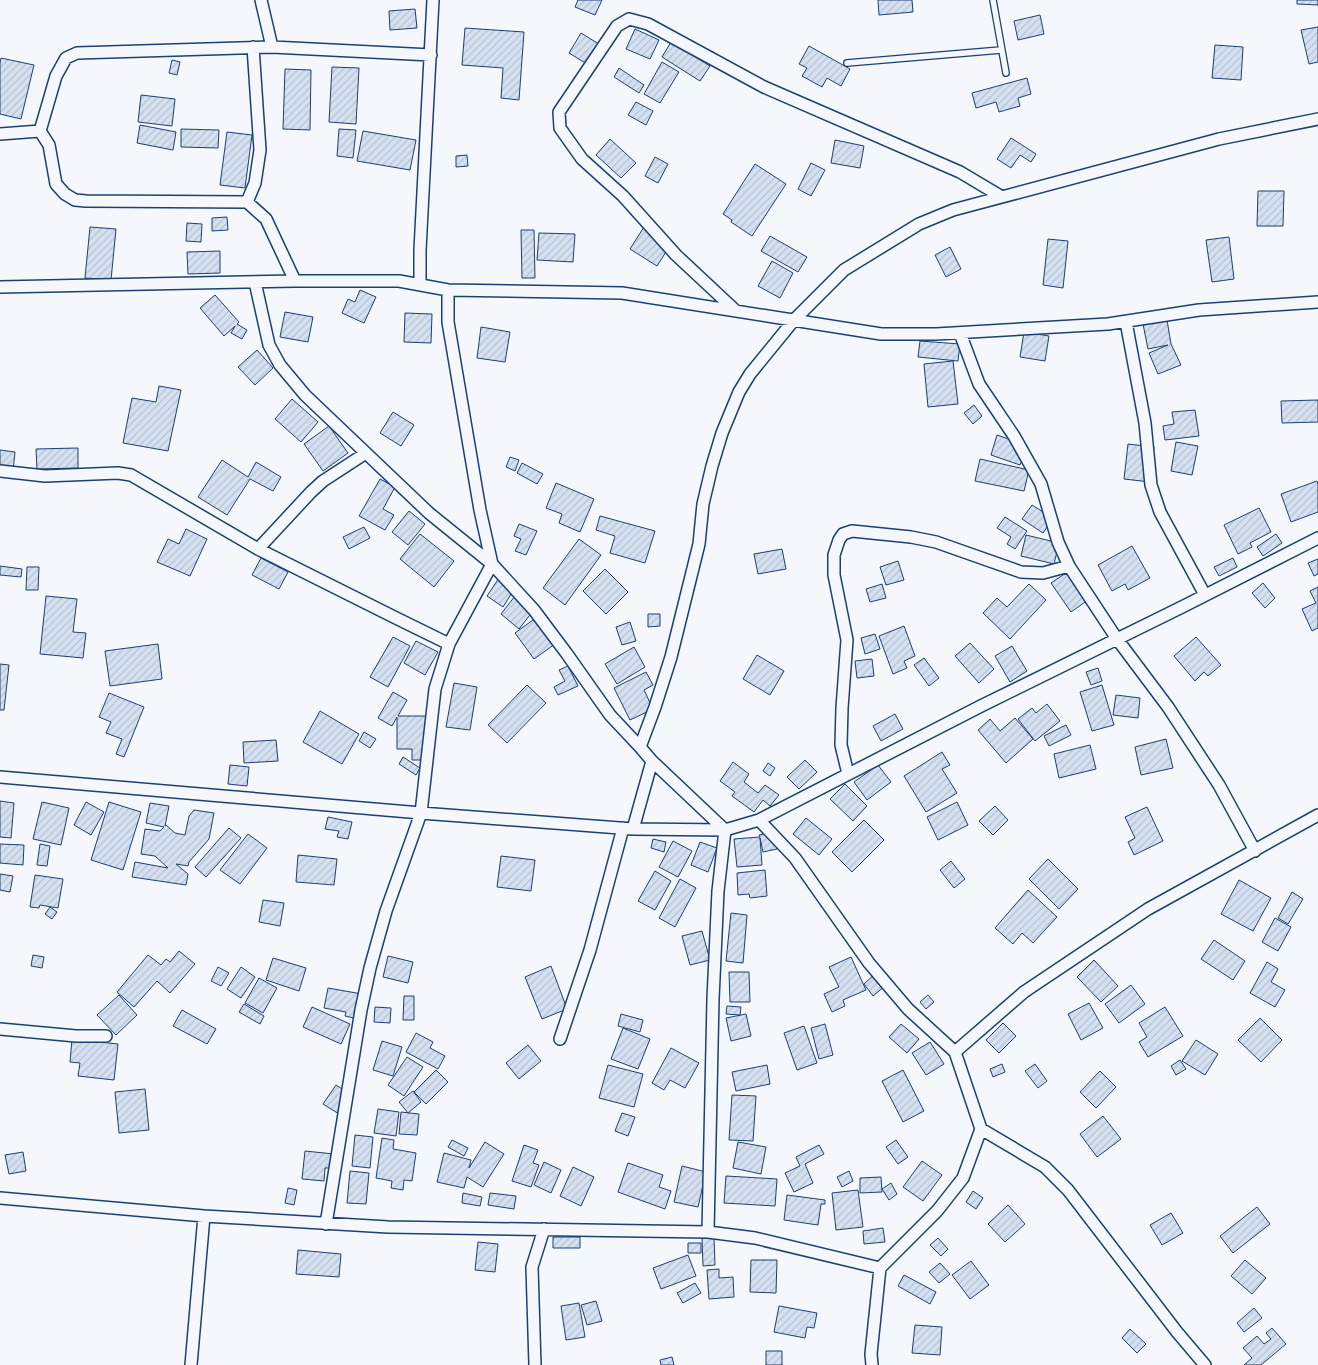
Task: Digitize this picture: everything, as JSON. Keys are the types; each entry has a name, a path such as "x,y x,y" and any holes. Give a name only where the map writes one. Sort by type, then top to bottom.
{"street":[{"path":"261,0 272,46"},
{"path":"420,285 420,250 433,0"},
{"path":"736,311 676,255 623,196 582,160 560,128 559,112 617,26 629,19 648,24 764,87 960,172 1002,197"},
{"path":"295,280 266,219 247,202 95,201 75,200 66,194 56,184 49,145 40,131 56,76 66,58 76,53 272,46 430,55"},
{"path":"247,202 255,183 260,150 253,47"},
{"path":"640,747 656,707 671,657 700,544 703,504 712,466 722,433 739,392 750,374 794,320 844,270 919,224 953,210 1219,139 1318,119"},
{"path":"0,134 40,131"},
{"path":"0,287 295,280 398,281 448,290 622,293 881,334 936,334 1108,324 1199,310 1318,302"},
{"path":"255,282 269,345 280,365 305,395 429,514 492,564 534,610 610,716 652,761 725,830"},
{"path":"326,1224 361,1010 370,968 386,911 421,813 435,689 449,644 492,564 480,510 448,322 448,290"},
{"path":"1126,322 1145,423 1151,485 1160,512 1205,595"},
{"path":"960,332 979,384 1014,436 1041,484 1058,542 1068,566 1117,639 1168,707 1219,785 1256,851"},
{"path":"258,549 323,481 366,454"},
{"path":"0,471 45,476 118,473 131,475 258,549 449,644"},
{"path":"848,774 841,745 847,640 834,575 834,555 839,540 844,534 852,531 911,537 936,542 1021,572 1043,573 1068,566"},
{"path":"0,777 421,813 628,828 725,830 759,820 981,706 1318,538"},
{"path":"560,1039 628,828 652,761"},
{"path":"759,820 795,858 875,970 908,1009 955,1052 981,1129 963,1178 937,1211 880,1268 871,1354 872,1365"},
{"path":"955,1052 1024,992 1148,909 1316,820"},
{"path":"708,1232 718,891 725,830"},
{"path":"0,1029 76,1036 106,1036"},
{"path":"981,1129 1045,1167 1062,1184 1177,1332 1205,1365"},
{"path":"0,1198 204,1216 388,1227 708,1232 755,1238 880,1268"},
{"path":"191,1365 204,1216"},
{"path":"535,1365 532,1267 544,1229"}],"lane":[{"path":"993,0 1006,73"},
{"path":"847,63 1001,50"}],"building":[{"path":"578,0 602,0 595,15 575,7"},
{"path":"878,0 912,0 913,12 879,15"},
{"path":"1297,0 1318,0 1318,5 1297,4"},
{"path":"415,9 417,28 390,30 389,11"},
{"path":"1040,15 1044,34 1018,40 1014,21"},
{"path":"1318,27 1318,62 1309,64 1301,30"},
{"path":"465,28 524,32 519,100 501,98 503,68 462,65"},
{"path":"635,29 659,40 650,59 626,49"},
{"path":"581,33 607,49 595,69 569,53"},
{"path":"671,42 710,66 700,81 662,57"},
{"path":"1215,45 1243,47 1241,80 1212,78"},
{"path":"809,46 850,69 841,86 827,78 822,87 802,76 807,68 799,64"},
{"path":"1,58 34,65 21,119 0,114"},
{"path":"172,60 180,62 177,75 169,73"},
{"path":"662,62 679,72 660,103 644,94"},
{"path":"332,67 359,68 356,124 329,122"},
{"path":"619,68 644,85 639,93 614,77"},
{"path":"285,69 311,70 310,130 283,129"},
{"path":"1027,78 1031,94 1018,98 1020,106 999,112 996,102 976,108 972,93"},
{"path":"141,95 175,99 172,126 138,122"},
{"path":"636,102 653,111 646,125 628,115"},
{"path":"140,125 176,132 173,150 137,143"},
{"path":"181,129 219,130 218,148 181,147"},
{"path":"339,129 356,130 353,158 337,156"},
{"path":"363,131 416,140 410,170 357,161"},
{"path":"227,132 252,135 245,188 220,185"},
{"path":"1011,138 1036,154 1031,162 1020,155 1011,168 997,159"},
{"path":"610,139 636,163 621,178 596,155"},
{"path":"835,140 864,146 860,168 831,163"},
{"path":"467,155 468,166 456,167 456,156"},
{"path":"655,157 668,164 658,183 645,176"},
{"path":"811,163 825,170 811,196 798,189"},
{"path":"755,164 786,184 752,236 731,222 732,220 723,214"},
{"path":"1258,191 1284,191 1283,226 1257,226"},
{"path":"227,217 228,230 212,231 212,218"},
{"path":"187,223 202,224 201,242 186,241"},
{"path":"90,227 116,229 111,280 85,278"},
{"path":"644,227 671,244 657,266 630,249"},
{"path":"521,230 534,230 535,278 522,278"},
{"path":"539,233 575,234 573,262 537,260"},
{"path":"770,236 807,257 798,272 761,251"},
{"path":"1229,237 1234,279 1212,282 1206,240"},
{"path":"1048,239 1068,241 1063,288 1043,285"},
{"path":"950,247 961,269 946,277 935,255"},
{"path":"220,251 220,273 188,274 187,252"},
{"path":"772,261 793,273 780,298 758,286"},
{"path":"360,290 376,297 364,323 342,313 348,299 355,302"},
{"path":"215,295 239,322 237,324 247,330 242,339 231,333 235,326 224,336 200,308"},
{"path":"285,312 313,317 308,342 280,337"},
{"path":"405,313 432,314 431,343 404,342"},
{"path":"1167,320 1171,344 1181,365 1158,374 1149,353 1168,345 1148,349 1143,324"},
{"path":"481,327 510,332 505,362 477,358"},
{"path":"1024,332 1049,336 1045,361 1020,357"},
{"path":"920,341 960,344 958,361 918,357"},
{"path":"257,350 273,368 255,385 238,367"},
{"path":"953,361 958,404 928,407 924,364"},
{"path":"159,386 181,390 168,451 123,443 132,398 156,402"},
{"path":"292,399 318,422 301,442 275,419"},
{"path":"1318,400 1318,422 1282,423 1281,401"},
{"path":"974,405 982,416 973,424 964,413"},
{"path":"1195,410 1199,436 1165,440 1163,426 1174,424 1172,412"},
{"path":"393,412 414,425 401,446 380,433"},
{"path":"329,426 348,453 323,471 304,444"},
{"path":"997,435 1017,442 1015,449 1025,452 1020,465 991,455"},
{"path":"1176,442 1198,446 1192,475 1171,471"},
{"path":"1128,444 1154,447 1150,482 1124,479"},
{"path":"78,448 78,468 37,469 36,449"},
{"path":"0,450 15,452 13,471 0,469"},
{"path":"510,457 519,460 515,471 506,467"},
{"path":"980,459 1029,470 1024,491 975,481"},
{"path":"222,460 248,477 256,462 281,477 273,491 250,479 227,515 198,497"},
{"path":"522,463 543,474 537,484 517,473"},
{"path":"380,479 395,487 383,509 394,515 385,530 359,516"},
{"path":"1317,481 1318,512 1291,522 1281,494"},
{"path":"556,483 594,499 580,532 559,523 562,514 546,508"},
{"path":"1032,505 1053,518 1043,533 1022,519"},
{"path":"1259,508 1271,532 1250,543 1252,547 1238,554 1224,525"},
{"path":"409,511 425,524 408,545 392,532"},
{"path":"600,516 655,531 645,563 610,553 615,536 596,530"},
{"path":"1005,517 1027,531 1015,549 1007,544 1011,537 997,528"},
{"path":"519,524 537,531 526,555 515,551 521,539 514,536"},
{"path":"364,527 370,538 349,549 343,537"},
{"path":"186,529 207,539 190,576 157,562 168,539 179,544"},
{"path":"420,534 454,561 434,587 400,559"},
{"path":"1276,534 1282,543 1263,556 1257,547"},
{"path":"1026,535 1059,543 1054,564 1021,556"},
{"path":"579,539 601,555 565,605 543,588"},
{"path":"1132,546 1150,578 1128,590 1125,584 1112,591 1098,565"},
{"path":"782,549 786,569 758,574 754,554"},
{"path":"261,558 288,572 279,589 252,575"},
{"path":"1233,558 1237,567 1219,576 1214,567"},
{"path":"1318,559 1318,574 1314,576 1308,563"},
{"path":"898,561 904,580 886,585 880,567"},
{"path":"0,566 22,569 21,577 0,575"},
{"path":"27,567 39,567 38,590 26,590"},
{"path":"605,569 628,592 606,614 583,591"},
{"path":"1069,571 1088,600 1071,612 1051,583"},
{"path":"499,578 515,588 503,607 487,596"},
{"path":"1263,583 1275,598 1265,608 1252,593"},
{"path":"882,584 886,598 870,602 866,589"},
{"path":"1029,584 1046,600 1010,639 983,613 997,598 1007,607"},
{"path":"1318,587 1318,628 1312,631 1302,609 1316,603 1310,591"},
{"path":"46,596 77,599 73,632 86,633 83,658 40,654"},
{"path":"515,596 533,611 519,629 501,614"},
{"path":"648,614 660,614 660,626 648,627"},
{"path":"537,617 555,644 534,659 515,633"},
{"path":"630,622 636,641 622,645 616,627"},
{"path":"904,626 915,656 904,661 907,668 893,674 879,636"},
{"path":"875,634 880,649 865,654 861,638"},
{"path":"393,637 410,646 388,687 370,677"},
{"path":"1196,637 1221,665 1208,676 1204,672 1195,681 1174,656"},
{"path":"416,641 438,652 425,675 404,663"},
{"path":"970,643 994,669 979,683 955,656"},
{"path":"158,644 162,679 110,686 105,651"},
{"path":"1012,646 1027,671 1010,682 995,656"},
{"path":"634,647 645,667 617,684 605,664"},
{"path":"757,655 784,671 770,695 743,679"},
{"path":"924,658 939,678 929,686 914,665"},
{"path":"872,659 874,676 857,678 855,661"},
{"path":"0,664 9,665 4,710 0,710"},
{"path":"568,666 578,686 558,695 554,687 565,681 559,670"},
{"path":"1098,668 1102,681 1091,685 1086,672"},
{"path":"646,672 653,685 644,690 653,709 630,720 614,688"},
{"path":"454,683 477,687 470,730 446,727"},
{"path":"527,685 546,703 507,743 488,725"},
{"path":"1102,685 1114,725 1092,731 1080,692"},
{"path":"393,692 407,700 398,716 427,716 427,760 412,760 412,749 397,749 397,717 392,726 378,718"},
{"path":"109,693 144,707 124,757 116,754 122,739 106,733 111,722 99,717"},
{"path":"1116,695 1140,698 1138,718 1113,715"},
{"path":"1047,704 1060,721 1035,741 1018,719 1032,708 1036,713"},
{"path":"320,711 359,734 342,764 303,742"},
{"path":"895,714 903,729 881,741 873,726"},
{"path":"1015,718 1033,739 1006,763 978,730 990,719 1000,731"},
{"path":"1066,725 1071,735 1049,746 1044,736"},
{"path":"364,732 376,739 370,748 359,741"},
{"path":"1166,739 1173,768 1141,775 1135,747"},
{"path":"276,740 278,761 244,763 243,742"},
{"path":"1090,745 1096,769 1059,778 1054,754"},
{"path":"942,752 950,765 942,769 957,793 926,812 904,776"},
{"path":"403,757 420,768 416,775 399,764"},
{"path":"805,760 817,772 799,789 787,777"},
{"path":"733,762 749,774 744,782 758,793 765,785 779,795 770,806 763,800 754,812 732,796 735,792 720,781"},
{"path":"768,763 775,768 770,776 763,771"},
{"path":"230,765 249,767 247,786 228,784"},
{"path":"878,765 891,782 867,800 854,782"},
{"path":"845,784 867,806 853,821 830,799"},
{"path":"0,801 14,803 11,838 0,837"},
{"path":"42,802 69,808 61,845 33,839"},
{"path":"86,802 104,812 91,835 74,825"},
{"path":"109,802 141,812 123,870 91,860"},
{"path":"957,802 968,825 938,840 927,817"},
{"path":"150,803 169,806 165,826 175,833 185,835 189,816 194,810 214,813 209,839 189,862 188,866 176,864 188,874 186,885 132,877 135,862 168,868 155,856 141,854 145,829 160,831 164,827 146,823"},
{"path":"995,806 1008,820 993,835 979,821"},
{"path":"1147,807 1163,841 1134,855 1128,842 1135,838 1125,817"},
{"path":"328,817 352,822 348,839 337,837 339,831 325,829"},
{"path":"806,818 832,839 819,855 793,834"},
{"path":"864,820 884,840 852,872 832,852"},
{"path":"229,828 241,838 206,877 195,867"},
{"path":"773,832 777,849 763,852 760,838 762,865 737,867 734,839 760,837 759,835"},
{"path":"248,834 267,848 240,884 220,870"},
{"path":"653,839 666,842 664,852 651,848"},
{"path":"673,841 692,851 678,877 659,867"},
{"path":"700,842 717,848 708,872 691,865"},
{"path":"0,844 24,845 23,865 0,863"},
{"path":"40,844 50,846 47,866 37,865"},
{"path":"298,855 337,859 334,885 296,882"},
{"path":"501,856 535,860 531,891 497,887"},
{"path":"1048,859 1078,889 1059,909 1029,879"},
{"path":"951,861 965,879 954,888 940,870"},
{"path":"765,870 767,896 750,898 749,894 738,895 737,873"},
{"path":"655,871 671,881 655,910 638,901"},
{"path":"0,874 13,876 10,892 0,890"},
{"path":"35,875 63,879 58,908 40,905 39,908 30,907"},
{"path":"680,879 696,888 675,927 659,918"},
{"path":"1239,880 1271,898 1253,931 1221,914"},
{"path":"1028,890 1057,917 1033,943 1022,933 1013,944 995,928"},
{"path":"1292,892 1303,899 1288,924 1278,918"},
{"path":"263,900 284,903 280,926 259,922"},
{"path":"50,907 57,912 52,919 45,914"},
{"path":"731,913 747,915 743,963 726,961"},
{"path":"1275,918 1291,927 1278,951 1262,942"},
{"path":"702,931 710,960 690,965 682,936"},
{"path":"1214,940 1245,961 1233,980 1201,959"},
{"path":"179,951 195,964 170,993 157,981 134,1007 117,992 148,955 161,965 166,959 170,962"},
{"path":"33,955 44,957 42,968 31,966"},
{"path":"388,956 413,962 408,983 383,977"},
{"path":"851,957 866,990 843,1000 845,1006 832,1012 824,994 839,987 829,967"},
{"path":"273,958 306,968 299,991 266,980"},
{"path":"1094,960 1118,986 1101,1002 1077,977"},
{"path":"1267,962 1278,969 1271,982 1285,990 1275,1007 1250,993"},
{"path":"551,966 567,1009 542,1019 525,977"},
{"path":"218,967 229,973 221,986 211,981"},
{"path":"241,967 255,977 241,998 227,989"},
{"path":"729,972 749,972 750,1002 730,1002"},
{"path":"875,974 885,986 873,996 864,984"},
{"path":"259,978 277,988 263,1013 245,1003"},
{"path":"1131,985 1145,1004 1119,1023 1105,1004"},
{"path":"328,988 362,994 358,1019 345,1016 346,1012 324,1008"},
{"path":"119,995 137,1015 116,1035 97,1015"},
{"path":"928,995 934,1002 926,1009 920,1002"},
{"path":"404,996 414,996 414,1020 403,1020"},
{"path":"1089,1003 1103,1028 1081,1040 1068,1014"},
{"path":"244,1004 264,1016 260,1024 239,1012"},
{"path":"727,1006 741,1007 740,1015 726,1014"},
{"path":"312,1007 350,1024 341,1044 303,1027"},
{"path":"375,1007 391,1008 390,1023 374,1022"},
{"path":"1165,1007 1183,1036 1148,1057 1139,1042 1147,1037 1139,1023"},
{"path":"182,1010 216,1029 207,1044 173,1026"},
{"path":"621,1014 643,1020 640,1032 618,1026"},
{"path":"746,1014 751,1036 731,1041 726,1018"},
{"path":"1260,1018 1282,1040 1261,1062 1238,1040"},
{"path":"1003,1023 1016,1036 999,1053 986,1040"},
{"path":"825,1024 833,1055 819,1059 811,1028"},
{"path":"901,1024 919,1039 907,1053 889,1037"},
{"path":"804,1026 817,1063 797,1070 784,1033"},
{"path":"623,1028 650,1039 638,1069 611,1059"},
{"path":"416,1033 433,1042 430,1048 445,1056 438,1069 406,1052"},
{"path":"72,1039 118,1044 114,1080 78,1076 80,1063 70,1062"},
{"path":"1196,1040 1218,1054 1205,1075 1182,1061"},
{"path":"382,1041 402,1047 393,1076 373,1070"},
{"path":"930,1042 944,1064 926,1075 912,1053"},
{"path":"528,1045 541,1061 519,1079 506,1063"},
{"path":"671,1048 699,1063 685,1088 670,1080 664,1090 652,1083"},
{"path":"407,1057 423,1067 404,1096 388,1085"},
{"path":"1180,1060 1186,1069 1176,1075 1171,1066"},
{"path":"1002,1064 1005,1072 993,1077 990,1069"},
{"path":"1035,1064 1047,1081 1038,1088 1025,1071"},
{"path":"608,1065 643,1074 634,1107 599,1098"},
{"path":"767,1065 770,1084 736,1091 732,1072"},
{"path":"436,1070 448,1082 426,1104 414,1092"},
{"path":"903,1070 924,1111 903,1122 882,1081"},
{"path":"1100,1071 1116,1087 1096,1108 1080,1092"},
{"path":"336,1085 351,1095 339,1114 323,1104"},
{"path":"145,1089 149,1130 119,1133 115,1092"},
{"path":"413,1091 421,1102 408,1113 399,1102"},
{"path":"732,1095 756,1096 753,1141 729,1140"},
{"path":"378,1109 399,1112 396,1136 374,1133"},
{"path":"401,1112 419,1114 417,1135 399,1134"},
{"path":"622,1113 635,1117 628,1136 615,1131"},
{"path":"1103,1116 1121,1139 1097,1157 1080,1134"},
{"path":"355,1135 373,1137 370,1168 352,1166"},
{"path":"382,1138 394,1140 393,1149 416,1153 412,1181 404,1180 403,1190 391,1188 392,1181 376,1178"},
{"path":"452,1140 468,1148 464,1156 448,1147"},
{"path":"896,1140 908,1157 898,1164 886,1147"},
{"path":"485,1142 504,1154 483,1187 467,1177 464,1188 437,1182 444,1153 471,1160 469,1168"},
{"path":"738,1142 766,1147 761,1174 733,1168"},
{"path":"524,1145 538,1150 533,1163 539,1165 531,1187 512,1181"},
{"path":"819,1145 824,1154 805,1164 813,1183 794,1192 785,1173 800,1166 796,1157"},
{"path":"305,1151 334,1154 332,1168 325,1168 324,1181 302,1179"},
{"path":"23,1152 26,1171 9,1174 5,1155"},
{"path":"922,1161 942,1175 923,1201 903,1187"},
{"path":"544,1162 561,1170 551,1193 534,1185"},
{"path":"628,1163 663,1175 659,1187 671,1191 665,1209 618,1192"},
{"path":"682,1166 706,1172 698,1207 674,1202"},
{"path":"573,1167 594,1177 581,1206 560,1196"},
{"path":"350,1171 369,1173 366,1204 347,1203"},
{"path":"849,1171 853,1181 842,1187 837,1177"},
{"path":"726,1176 777,1179 775,1206 724,1203"},
{"path":"881,1177 882,1192 860,1193 860,1178"},
{"path":"891,1183 897,1194 889,1200 882,1189"},
{"path":"288,1188 297,1190 294,1205 285,1203"},
{"path":"858,1190 863,1227 836,1230 832,1193"},
{"path":"973,1191 983,1198 976,1209 966,1202"},
{"path":"463,1193 482,1197 480,1206 462,1203"},
{"path":"490,1193 516,1196 514,1209 488,1205"},
{"path":"787,1195 825,1200 825,1204 821,1204 818,1225 784,1220"},
{"path":"1008,1205 1025,1224 1005,1242 988,1224"},
{"path":"1257,1207 1270,1224 1233,1253 1220,1236"},
{"path":"1171,1213 1183,1233 1162,1245 1150,1225"},
{"path":"883,1228 885,1242 864,1244 863,1231"},
{"path":"553,1237 580,1237 580,1248 553,1248"},
{"path":"714,1237 715,1265 703,1266 702,1238"},
{"path":"938,1238 948,1249 941,1256 930,1245"},
{"path":"478,1242 498,1244 495,1272 475,1270"},
{"path":"688,1243 701,1243 701,1253 688,1253"},
{"path":"298,1250 341,1254 339,1277 296,1274"},
{"path":"688,1255 696,1276 661,1289 653,1268"},
{"path":"751,1260 777,1260 776,1293 750,1292"},
{"path":"1245,1260 1266,1278 1252,1294 1231,1276"},
{"path":"971,1261 989,1285 970,1299 952,1275"},
{"path":"940,1263 950,1274 939,1283 929,1272"},
{"path":"719,1269 719,1278 733,1277 734,1297 709,1299 707,1270"},
{"path":"904,1275 936,1292 930,1304 898,1286"},
{"path":"695,1283 701,1293 683,1303 677,1293"},
{"path":"596,1301 602,1321 587,1325 581,1305"},
{"path":"579,1303 585,1337 566,1340 561,1306"},
{"path":"779,1306 817,1313 814,1328 807,1327 805,1338 774,1332"},
{"path":"1254,1308 1262,1318 1244,1332 1237,1323"},
{"path":"915,1325 942,1327 940,1355 912,1353"},
{"path":"1272,1328 1286,1344 1261,1365 1244,1365 1252,1358 1243,1348 1257,1336 1264,1344 1271,1339 1266,1333"},
{"path":"1130,1329 1146,1344 1137,1353 1122,1338"},
{"path":"766,1351 782,1351 782,1365 766,1365"},
{"path":"672,1357 674,1365 661,1365 660,1360"}]}
